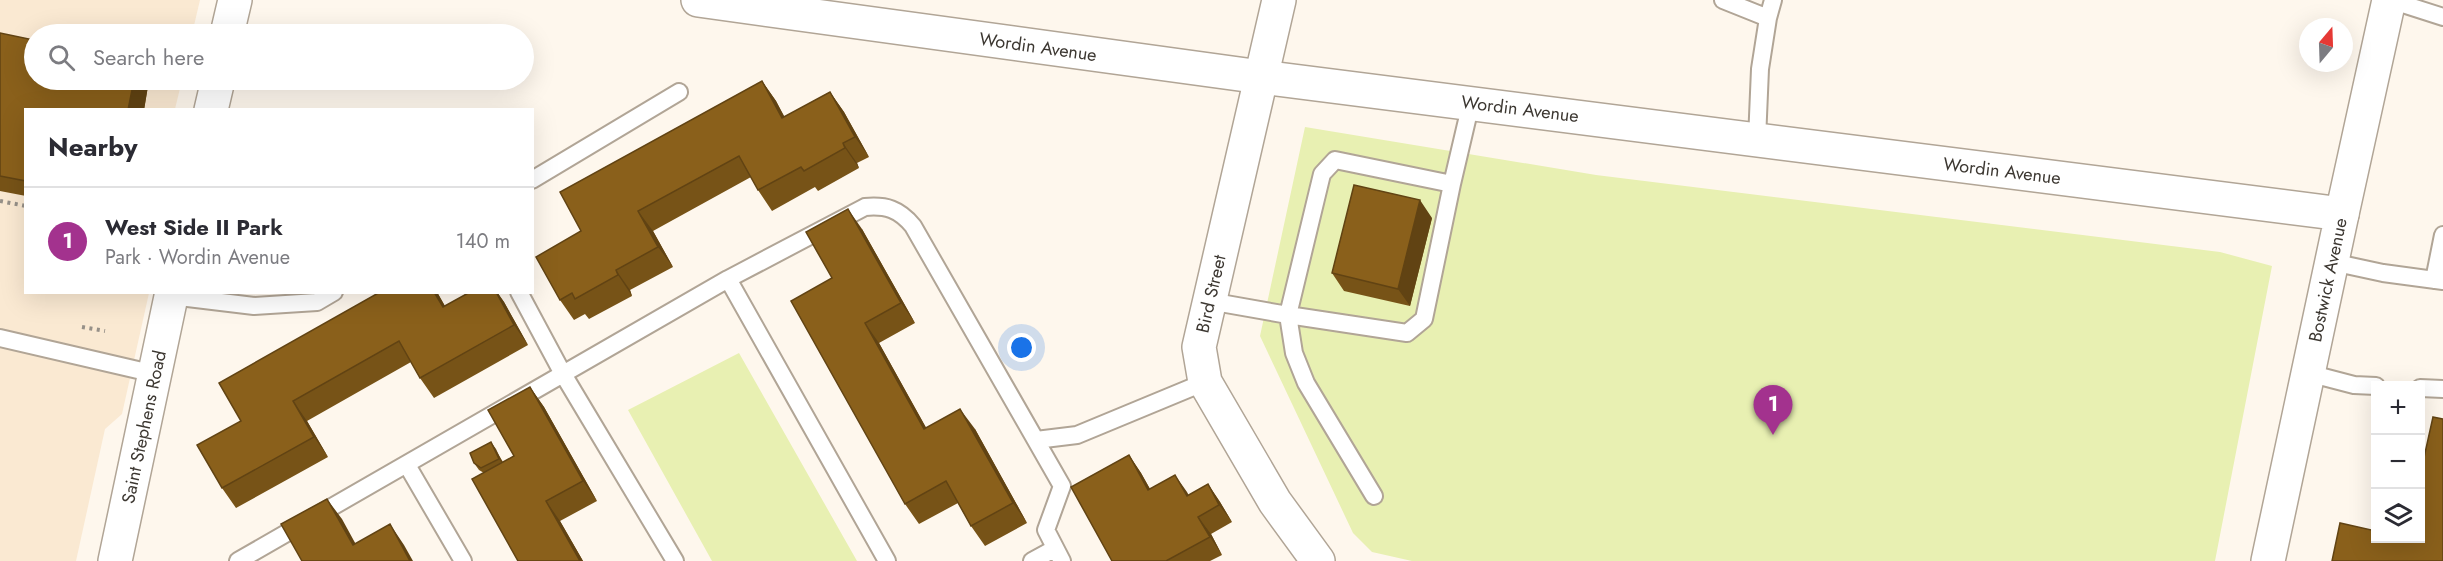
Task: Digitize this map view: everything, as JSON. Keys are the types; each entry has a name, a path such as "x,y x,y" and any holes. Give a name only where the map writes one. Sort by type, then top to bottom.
{"street":[{"path":"229,24 234,0"},
{"name":"Wordin Avenue","path":"698,0 1262,77 2342,213"},
{"name":"Bird Street","path":"1279,0 1199,347 1205,382 1275,502 1318,561"},
{"name":"Bostwick Avenue","path":"2268,561 2390,0"},
{"path":"211,108 216,90"},
{"name":"Saint Stephens Road","path":"115,561 172,294"}],"lane":[{"path":"1723,0 1768,18"},
{"path":"1757,140 1760,69 1773,0"},
{"path":"2390,0 2443,17"},
{"path":"534,179 679,92"},
{"path":"1209,301 1407,333 1424,319 1471,103"},
{"path":"1374,496 1306,383 1294,353 1288,315 1322,174 1335,160 1452,184"},
{"path":"238,561 728,279 865,207 879,206 892,208 904,215 913,226 1062,486 1046,530 1058,555 1032,561"},
{"path":"2332,262 2383,273 2438,280 2443,235"},
{"path":"728,279 887,561"},
{"path":"172,294 254,306 317,302 331,294"},
{"path":"520,294 563,374 675,561"},
{"path":"0,338 155,374"},
{"path":"2308,373 2354,385 2371,386"},
{"path":"1036,440 1077,435 1205,382"},
{"path":"2425,388 2443,389"},
{"path":"407,465 463,561"}],"path":[{"path":"0,201 24,206"}],"shaded area":[{"path":"0,0 200,0 194,24 24,24 24,90 180,90 175,108 24,108 24,294 149,294 122,414 105,429 76,561 0,561"}],"green space":[{"path":"1305,127 1596,175 2220,252 2272,266 2215,561 1412,561 1372,552 1353,533 1260,336"},
{"path":"739,353 857,561 712,561 628,410"}],"building":[{"path":"0,33 24,38 24,90 132,90 128,108 24,108 24,181 0,176"},
{"path":"762,81 782,118 830,92 855,137 843,143 845,148 804,171 801,167 758,190 739,156 638,211 658,247 616,270 618,275 575,299 572,293 560,300 536,257 581,231 560,192"},
{"path":"1354,185 1420,200 1398,289 1332,273"},
{"path":"848,209 901,303 865,323 924,429 960,409 1013,503 971,526 946,481 905,504 791,301 832,278 806,232"},
{"path":"376,294 435,294 443,307 466,294 497,294 514,325 420,378 399,341 293,401 314,437 222,488 197,445 241,421 219,383"},
{"path":"530,387 583,481 546,501 580,561 518,561 472,479 514,456 488,410"},
{"path":"2433,417 2443,419 2443,561 2332,561 2340,523 2371,530 2371,543 2425,543 2425,453"},
{"path":"491,442 499,459 481,468 474,463 470,453"},
{"path":"1129,455 1148,490 1175,475 1187,496 1208,484 1219,505 1198,517 1210,537 1166,561 1112,561 1071,487"},
{"path":"327,499 353,545 390,524 410,561 302,561 281,524"}],"place":[{"name":"West Side II Park","path":"1773,435"}]}
